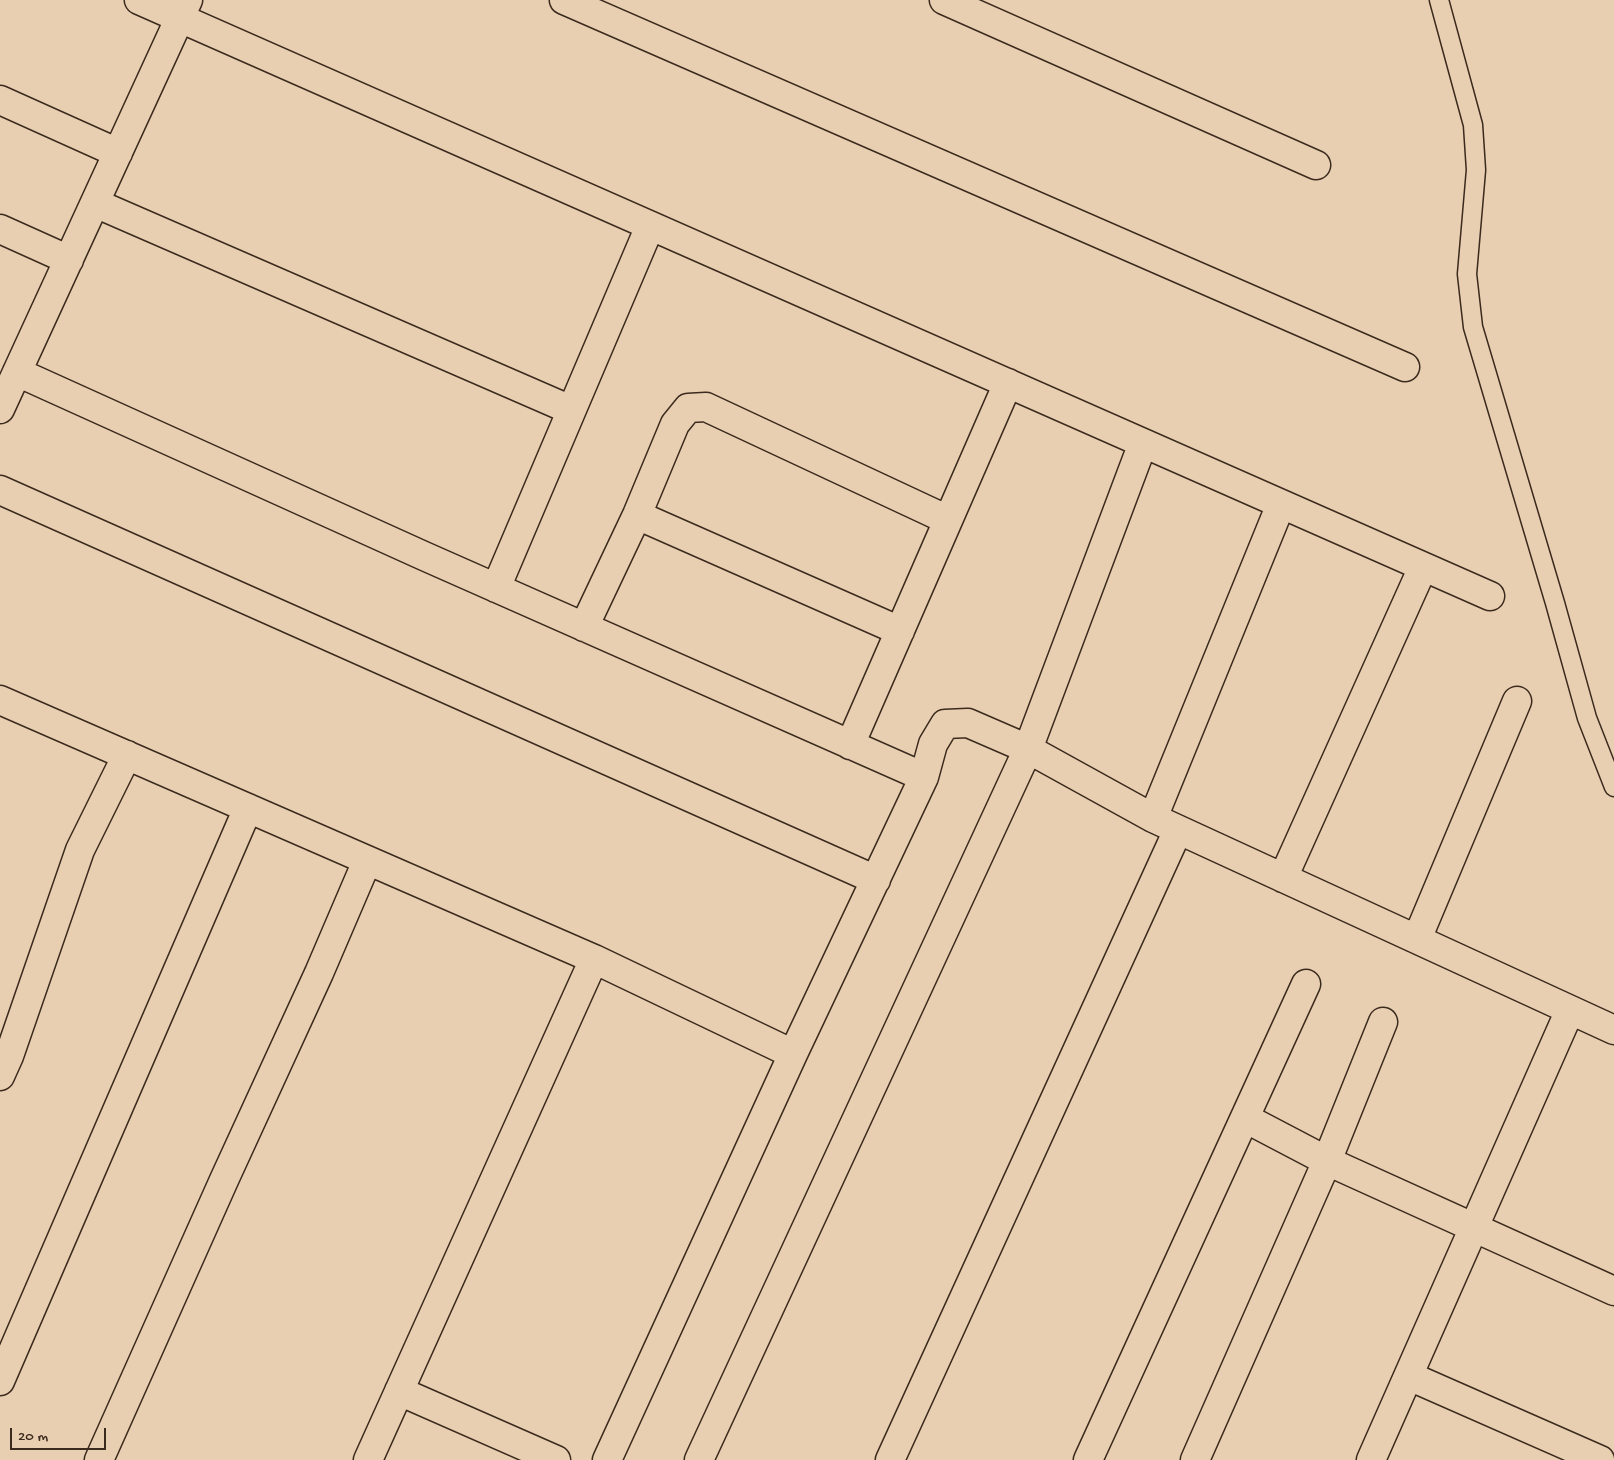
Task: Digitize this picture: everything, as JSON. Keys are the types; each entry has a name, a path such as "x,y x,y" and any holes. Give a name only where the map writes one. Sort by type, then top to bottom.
{"street":[{"path":"139,0 184,9 650,226 1490,596"},
{"path":"564,0 1405,367"},
{"path":"944,0 1316,165"},
{"path":"0,409 184,9"},
{"path":"0,100 118,153"},
{"path":"95,203 571,410"},
{"path":"496,588 650,226"},
{"path":"0,229 68,260"},
{"path":"17,372 496,588 924,777"},
{"path":"850,745 1008,384"},
{"path":"584,627 637,515 675,424 688,408 706,406 948,520"},
{"path":"700,1460 1028,749 1143,443"},
{"path":"0,490 876,880"},
{"path":"1153,818 1281,504"},
{"path":"637,515 900,631"},
{"path":"1283,878 1423,566"},
{"path":"0,700 594,959 793,1054"},
{"path":"1417,939 1517,701"},
{"path":"608,1460 793,1054 924,777 934,744 945,724 968,723 1028,749 1178,830 1614,1030"},
{"path":"0,1076 9,1056 80,850 127,755"},
{"path":"0,1381 248,808"},
{"path":"890,1460 1178,830"},
{"path":"99,1460 319,973 367,861"},
{"path":"368,1460 594,959"},
{"path":"1088,1460 1306,984"},
{"path":"1372,1460 1570,1010"},
{"path":"1195,1460 1327,1161 1383,1022"},
{"path":"1244,1118 1327,1161 1614,1291"},
{"path":"1409,1376 1600,1460"},
{"path":"398,1391 556,1460"}],"lane":[{"path":"1438,0 1473,125 1476,170 1467,274 1473,327 1587,718 1614,787"}]}
